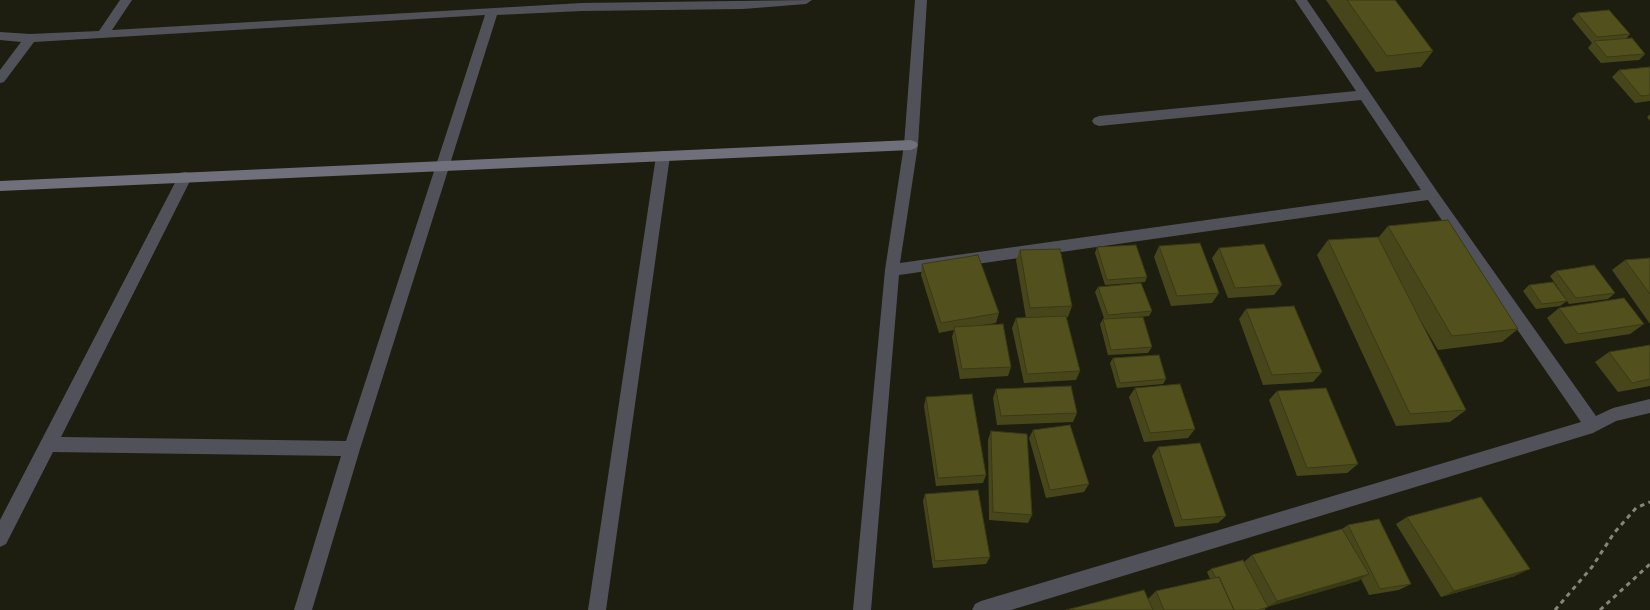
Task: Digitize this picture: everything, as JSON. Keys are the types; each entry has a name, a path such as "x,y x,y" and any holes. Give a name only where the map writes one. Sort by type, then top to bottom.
{"street":[{"path":"103,35 126,0"},
{"path":"0,36 30,38 103,35 582,4 743,5 806,0"},
{"path":"862,610 892,270 911,145 921,0"},
{"path":"1301,0 1431,194 1593,426"},
{"path":"303,610 492,11"},
{"path":"0,79 30,38"},
{"path":"1099,121 1365,95"},
{"path":"0,186 911,145"},
{"path":"597,610 663,156"},
{"path":"0,538 185,177"},
{"path":"892,270 1431,194"},
{"path":"981,610 1593,426 1613,415 1650,406"},
{"path":"47,444 352,450"}],"path":[{"path":"1555,610 1592,567 1614,534 1636,508 1650,502"},
{"path":"1600,610 1650,564"}],"building":[{"path":"1347,0 1395,0 1433,51 1387,56"},
{"path":"1609,10 1630,34 1597,37 1577,13"},
{"path":"1632,38 1645,54 1607,57 1594,41"},
{"path":"1650,67 1650,95 1641,96 1619,70"},
{"path":"1448,220 1518,329 1452,336 1388,226"},
{"path":"1378,237 1466,410 1410,414 1328,240"},
{"path":"1200,243 1219,293 1177,296 1159,246"},
{"path":"1264,244 1282,285 1235,288 1219,248"},
{"path":"1136,245 1147,277 1107,280 1097,247"},
{"path":"1060,249 1072,306 1030,308 1020,250"},
{"path":"978,255 999,313 941,323 922,264"},
{"path":"1650,258 1650,294 1625,260"},
{"path":"1594,265 1615,293 1576,298 1556,271"},
{"path":"1553,282 1567,301 1542,304 1529,285"},
{"path":"1141,283 1152,311 1108,315 1098,287"},
{"path":"1624,298 1644,324 1578,334 1559,308"},
{"path":"1294,306 1322,372 1272,375 1246,309"},
{"path":"1066,316 1080,371 1027,374 1016,318"},
{"path":"1143,317 1152,347 1111,350 1103,319"},
{"path":"1003,324 1011,367 962,369 954,327"},
{"path":"1650,345 1650,379 1632,383 1609,352"},
{"path":"1159,355 1166,379 1120,383 1113,358"},
{"path":"1180,384 1195,429 1150,433 1135,388"},
{"path":"1071,386 1077,413 1001,416 996,389"},
{"path":"1326,388 1358,464 1307,468 1277,391"},
{"path":"972,394 986,475 938,478 926,397"},
{"path":"1070,425 1089,484 1050,490 1033,430"},
{"path":"991,431 1027,434 1032,515 993,512"},
{"path":"1200,443 1226,516 1182,520 1158,447"},
{"path":"978,490 990,557 935,561 925,494"},
{"path":"1481,497 1530,569 1454,591 1407,517"},
{"path":"1379,519 1411,584 1380,589 1348,525"},
{"path":"1342,529 1369,574 1277,601 1252,555"},
{"path":"1243,560 1268,607 1258,610 1234,610 1219,577 1216,578 1211,569"},
{"path":"1219,577 1234,610 1164,610 1156,591"},
{"path":"1144,590 1153,610 1066,610"}]}
